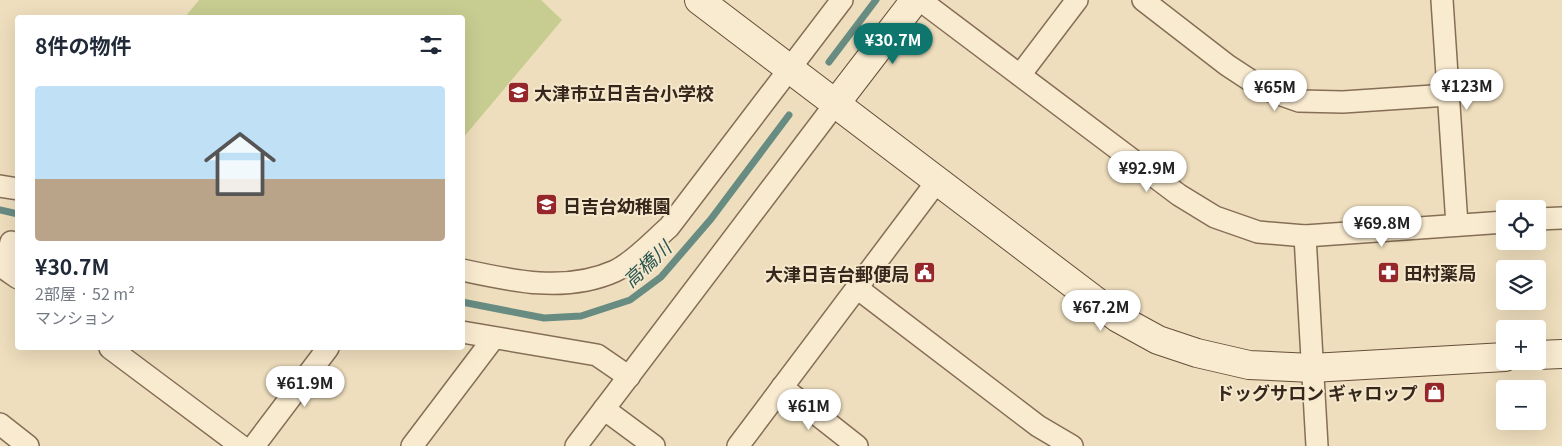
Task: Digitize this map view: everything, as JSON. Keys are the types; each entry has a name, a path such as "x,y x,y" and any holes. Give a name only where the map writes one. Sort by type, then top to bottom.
{"street":[{"path":"699,0 1118,318 1158,340 1197,353 1249,365 1312,368 1496,358"},
{"path":"465,271 502,279 542,284 583,281 616,270 640,253 669,228 842,0"},
{"path":"576,446 915,0"},
{"path":"920,0 1179,194 1215,217 1258,232 1305,236 1496,223"},
{"path":"1020,75 1077,0"},
{"path":"1142,0 1226,66 1262,88 1300,101 1343,102 1448,95"},
{"path":"1442,0 1457,225"},
{"path":"738,446 938,180"},
{"path":"0,186 15,188"},
{"path":"1546,219 1562,218"},
{"path":"1305,236 1317,446"},
{"path":"10,241 5,269 15,276"},
{"path":"857,288 1038,426 1072,446"},
{"path":"465,333 597,356 629,377"},
{"path":"412,446 493,338"},
{"path":"113,350 241,446"},
{"path":"254,446 326,350"},
{"path":"1546,355 1562,354"},
{"path":"782,387 857,446"},
{"path":"604,409 654,446"},
{"path":"0,424 28,446"}],"green space":[{"path":"199,0 541,0 562,20 465,136 465,15 187,15"}],"waterway":[{"name":"高橋川","path":"829,62 876,0"},
{"name":"高橋川","path":"465,303 544,318 581,316 630,300 661,277 711,219 789,115"},
{"name":"高橋川","path":"0,210 15,213"}],"place":[{"name":"大津市立日吉台小学校","path":"518,92"},
{"name":"日吉台幼稚園","path":"547,205"},
{"name":"田村薬局","path":"1388,272"},
{"name":"大津日吉台郵便局","path":"925,273"},
{"name":"ドッグサロン ギャロップ","path":"1434,392"}]}
